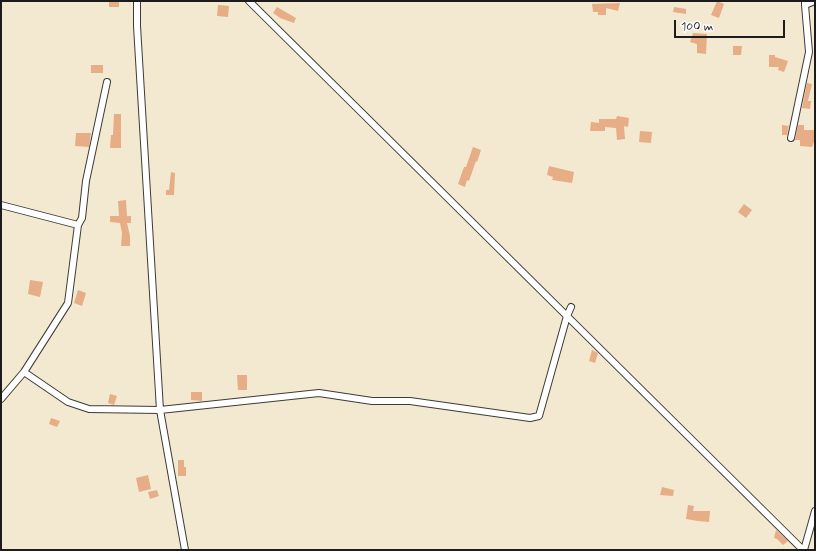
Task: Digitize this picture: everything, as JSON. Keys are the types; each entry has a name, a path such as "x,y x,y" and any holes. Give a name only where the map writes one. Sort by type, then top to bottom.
{"street":[{"path":"137,1 160,410 185,550"},
{"path":"249,1 804,550 815,511"},
{"path":"791,138 809,52 805,3 815,2"},
{"path":"1,399 24,372 68,303 78,225 82,218 86,181 107,82"},
{"path":"1,205 78,225"},
{"path":"24,372 68,402 89,409 160,410 319,393 372,401 410,401 530,418 539,416 567,316 571,307"}],"building":[{"path":"109,1 119,1 119,7 109,7"},
{"path":"717,1 724,4 719,18 711,15"},
{"path":"620,3 618,11 606,8 606,15 598,15 598,12 593,12 592,4"},
{"path":"218,5 229,6 228,17 217,16"},
{"path":"277,7 296,18 294,23 280,18 273,13"},
{"path":"674,7 686,9 686,14 673,12"},
{"path":"693,33 707,34 706,54 697,53 697,44 690,42"},
{"path":"733,46 742,46 741,55 733,55"},
{"path":"769,55 775,55 775,57 788,61 784,72 778,70 779,67 769,67"},
{"path":"91,65 103,65 103,73 91,73"},
{"path":"807,83 812,84 808,101 811,101 810,109 802,108"},
{"path":"114,114 121,114 121,148 110,148 111,135 113,135"},
{"path":"617,116 629,118 628,127 624,126 625,139 617,140 616,128 605,127 605,131 590,131 591,122 599,123 599,119 616,119"},
{"path":"782,125 789,126 787,135 782,135"},
{"path":"798,125 804,125 804,130 815,130 815,139 812,147 800,146 800,140 795,140"},
{"path":"640,131 652,132 651,143 639,142"},
{"path":"76,133 91,133 89,147 75,146"},
{"path":"473,147 481,150 469,181 467,180 465,187 458,184"},
{"path":"549,166 574,172 572,183 552,180 553,177 547,175"},
{"path":"171,172 175,173 174,195 166,195 166,190 169,190"},
{"path":"126,200 127,216 131,216 131,223 127,223 130,236 130,246 121,246 122,233 120,223 110,222 110,216 119,216 118,201"},
{"path":"744,204 752,210 746,218 738,212"},
{"path":"30,280 43,282 40,297 28,294"},
{"path":"78,290 86,293 82,306 74,303"},
{"path":"592,350 598,353 595,363 589,361"},
{"path":"237,375 247,375 247,390 238,390"},
{"path":"191,392 202,392 202,401 191,400"},
{"path":"110,394 117,396 114,405 108,403"},
{"path":"51,418 60,421 57,427 49,424"},
{"path":"178,460 184,460 186,476 178,476"},
{"path":"148,475 151,489 139,492 136,478"},
{"path":"662,487 674,490 673,496 660,495"},
{"path":"157,490 159,496 150,499 148,492"},
{"path":"688,505 694,506 693,511 710,511 709,522 686,519"},
{"path":"776,530 788,541 783,545 774,538"}]}
